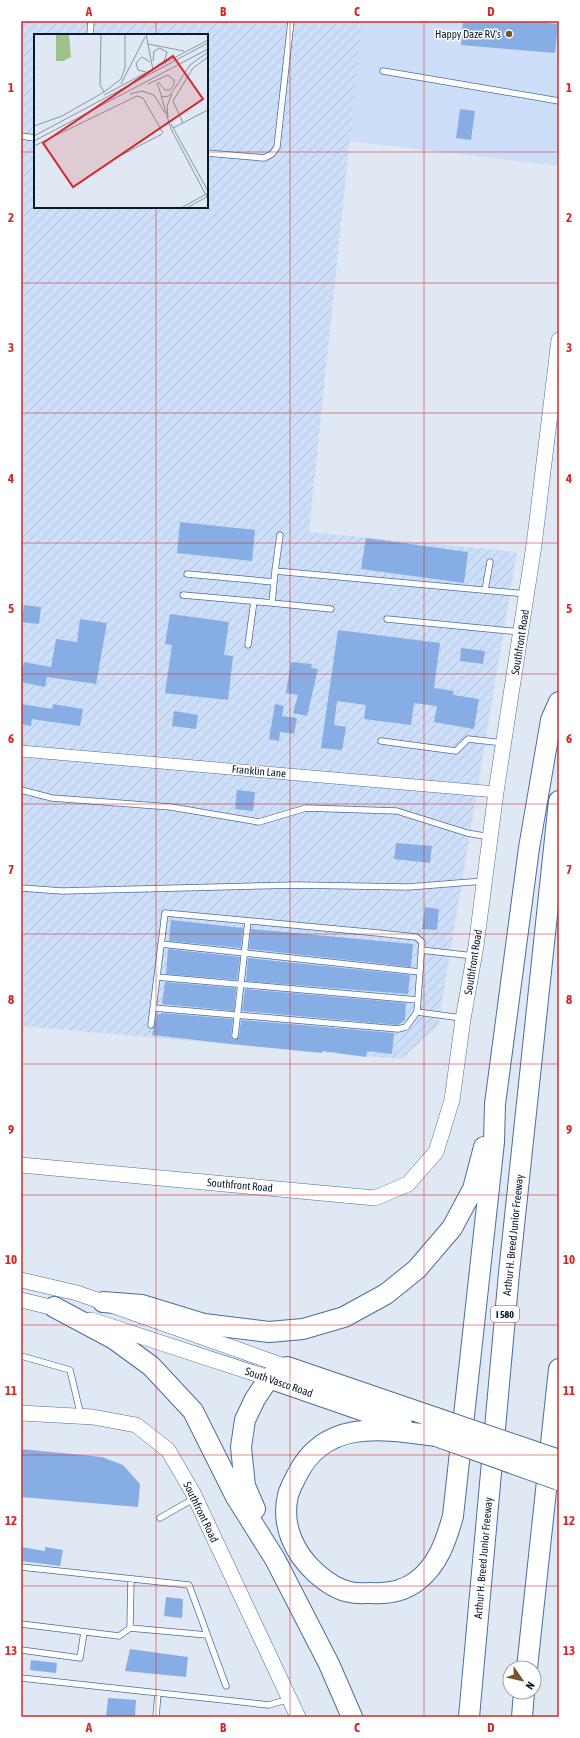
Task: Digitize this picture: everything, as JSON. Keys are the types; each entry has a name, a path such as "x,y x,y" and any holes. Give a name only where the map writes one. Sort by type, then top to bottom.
{"highway":[{"path":"436,1427 353,1431 337,1436 318,1448 302,1464 288,1494 286,1520 292,1541 304,1562 326,1582 349,1592 380,1593 398,1591 417,1581 431,1567 444,1547 453,1516 494,1142 495,1104 529,848 551,720 559,702"},
{"name":"Arthur H. Breed Junior Freeway","path":"469,1717 509,1274 559,802"},
{"path":"103,1302 142,1306 204,1324 269,1332 303,1329 344,1317 386,1294 417,1268 452,1228 473,1189 495,1104"},
{"path":"54,1307 114,1339 151,1366 178,1393 192,1410 236,1496 275,1559 329,1664 352,1717"},
{"path":"275,1559 245,1486 241,1448 245,1420 255,1399 269,1378 287,1367"},
{"name":"South Vasco Road","path":"287,1367 436,1427 534,1471 559,1480"},
{"path":"528,1660 559,1369"},
{"name":"South Vasco Road","path":"269,1378 436,1427 559,1460"},
{"path":"522,1717 523,1700"}],"street":[{"name":"Southfront Road","path":"21,1165 375,1198 408,1184 436,1152 452,1100 463,1019 475,956 496,792 534,545 559,340"},
{"name":"Franklin Lane","path":"21,751 496,792"},
{"name":"South Vasco Road","path":"21,1280 78,1293 287,1367"},
{"name":"South Vasco Road","path":"21,1300 54,1307 269,1378"},
{"name":"Southfront Road","path":"21,1413 82,1417 136,1425 168,1450 195,1498 298,1717"}],"lane":[{"path":"90,34 92,21"},
{"path":"208,153 264,158 272,154 277,147 291,21"},
{"path":"383,71 559,101"},
{"path":"21,136 34,138"},
{"path":"272,603 280,535"},
{"path":"485,590 490,562"},
{"path":"275,571 527,594"},
{"path":"187,574 274,582"},
{"path":"183,595 331,609"},
{"path":"248,645 254,601"},
{"path":"387,619 521,632"},
{"path":"381,741 456,751 468,739 504,743"},
{"path":"21,790 52,798 171,807 259,822 306,808 397,811 468,833 490,838"},
{"path":"21,888 62,891 297,885 408,887 485,880"},
{"path":"151,1025 165,913 416,937 422,942 417,1012 406,1027 398,1029 154,1008"},
{"path":"235,1036 248,921"},
{"path":"161,944 420,972"},
{"path":"421,950 475,956"},
{"path":"157,977 418,1000"},
{"path":"417,1012 463,1019"},
{"path":"21,1356 70,1370 82,1417"},
{"path":"160,1518 195,1498"},
{"path":"21,1567 189,1585 226,1686"},
{"path":"130,1628 131,1579"},
{"path":"21,1624 119,1636 130,1628 207,1635"},
{"path":"21,1650 80,1658 84,1632"},
{"path":"21,1678 269,1705 289,1698"},
{"path":"156,1717 158,1693"}],"shaded area":[{"path":"21,21 362,21 309,532 517,552 438,1026 401,1059 21,1026"},
{"path":"362,21 559,21 559,166 349,141"}],"building":[{"name":"Happy Daze RV's","path":"463,21 526,21 558,24 555,53 461,45"},
{"path":"460,109 475,111 471,140 456,138"},
{"path":"180,522 255,530 252,561 177,553"},
{"path":"366,538 468,552 464,583 361,569"},
{"path":"24,605 41,607 39,624 21,622"},
{"path":"170,614 229,622 224,655 233,656 228,700 165,693 172,645 165,644"},
{"path":"80,619 107,623 96,684 47,677 45,687 21,682 21,669 22,670 24,662 51,667 56,639 77,642"},
{"path":"338,630 440,643 434,688 454,691 453,695 479,699 474,729 434,722 437,706 414,703 411,725 364,719 366,705 337,701 334,725 346,727 342,750 321,748"},
{"path":"461,648 485,651 483,664 460,661"},
{"path":"291,662 312,664 311,668 318,669 307,716 293,713 298,695 286,693"},
{"path":"21,704 52,709 53,704 83,709 80,726 32,719 31,726 21,724"},
{"path":"275,704 284,706 282,716 297,718 294,734 280,732 279,741 269,739"},
{"path":"174,711 198,715 196,729 172,726"},
{"path":"237,790 255,792 253,811 235,809"},
{"path":"396,843 432,846 430,863 394,859"},
{"path":"425,907 439,909 437,930 422,929"},
{"path":"171,920 243,928 241,948 169,941"},
{"path":"251,929 413,944 411,967 249,949"},
{"path":"168,949 240,957 237,980 166,974"},
{"path":"248,958 410,975 408,994 246,981"},
{"path":"165,982 236,988 234,1011 162,1004"},
{"path":"245,989 406,1003 405,1020 398,1025 242,1011"},
{"path":"161,1013 233,1019 231,1036 232,1039 235,1040 239,1037 241,1020 394,1033 392,1054 367,1051 366,1057 322,1051 322,1053 152,1035 157,1014"},
{"path":"21,1449 102,1457 123,1465 140,1484 138,1507 21,1497"},
{"path":"21,1547 45,1551 45,1547 63,1550 60,1566 21,1561"},
{"path":"166,1597 183,1599 182,1618 164,1616"},
{"path":"130,1649 188,1657 186,1677 125,1671"},
{"path":"31,1660 57,1663 56,1673 30,1670"},
{"path":"108,1698 136,1700 135,1717 106,1717"}],"place":[{"name":"Happy Daze RV's","path":"509,34"}]}
